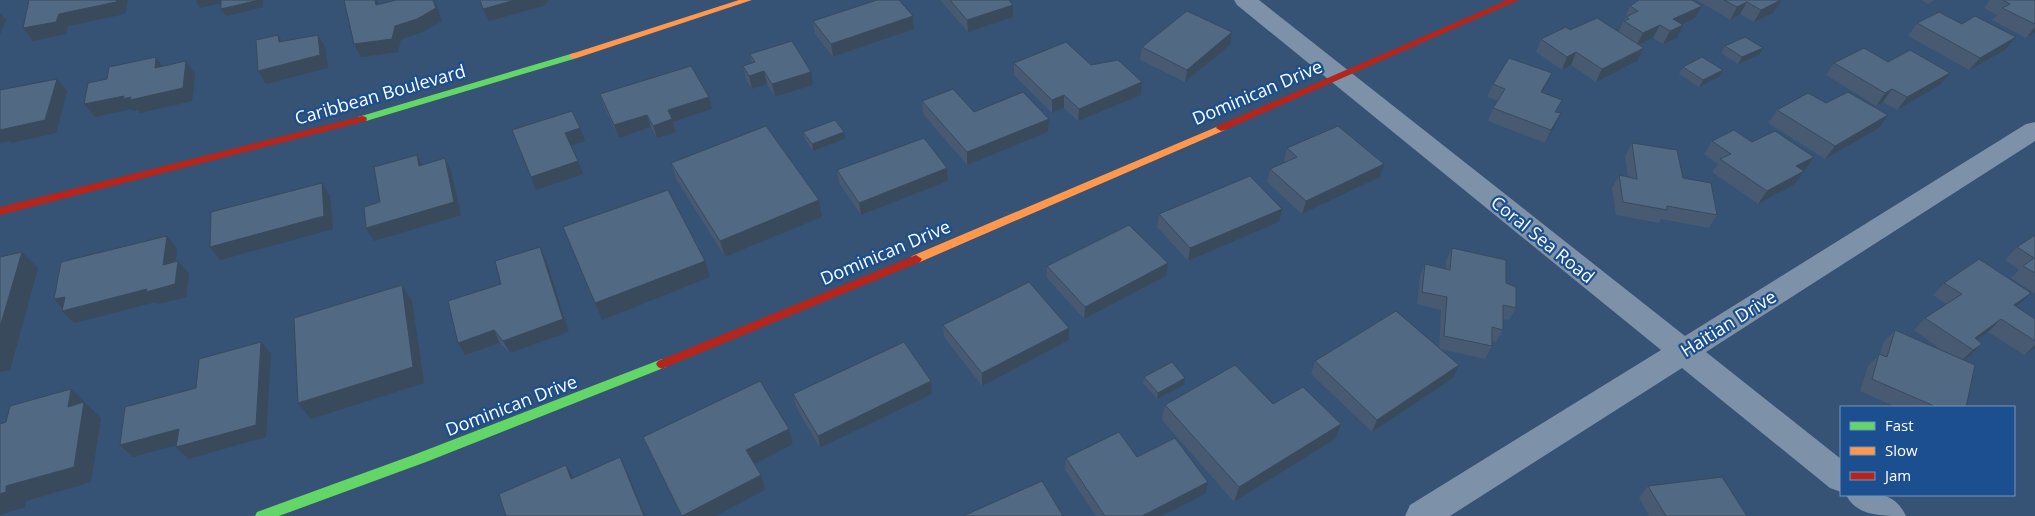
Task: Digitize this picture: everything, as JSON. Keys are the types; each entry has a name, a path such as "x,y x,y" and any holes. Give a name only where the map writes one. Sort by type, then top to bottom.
{"street":[{"name":"Caribbean Boulevard","path":"0,206 18,204 169,169 363,118 546,65 748,0"},
{"name":"Coral Sea Road","path":"1245,0 1341,75 1840,477"},
{"name":"Dominican Drive","path":"262,516 499,430 703,348 1076,190 1515,0"},
{"name":"Haitian Drive","path":"1422,516 2035,130"},
{"name":"Caribbean Boulevard","path":"0,211 18,204"},
{"path":"1863,496 1889,516"}],"building":[{"path":"29,0 117,0 116,2 59,14 56,22 23,28"},
{"path":"221,0 259,0 221,9"},
{"path":"344,0 375,0 376,5 396,0 433,0 436,8 417,19 395,26 392,39 354,44"},
{"path":"480,0 515,0 483,9"},
{"path":"877,0 899,0 913,16 831,44 813,21"},
{"path":"950,0 1009,0 1013,5 967,20"},
{"path":"1639,0 1692,0 1702,6 1673,19 1683,25 1670,31 1660,25 1643,33 1624,21 1629,19 1626,17 1638,11 1630,6"},
{"path":"1724,0 1781,0 1761,10 1747,2 1737,7"},
{"path":"2003,0 2035,0 2035,24 2002,8 2010,4"},
{"path":"1187,11 1232,32 1187,70 1142,47"},
{"path":"1939,12 1962,24 1975,16 2016,37 1980,58 1917,23"},
{"path":"1597,18 1644,48 1602,69 1576,52 1567,57 1541,39 1566,27 1570,30"},
{"path":"278,35 279,42 318,35 320,55 258,71 256,40"},
{"path":"1745,37 1763,48 1742,57 1725,46"},
{"path":"792,41 811,72 772,84 764,71 749,76 743,66 755,62 750,54"},
{"path":"1066,42 1091,65 1118,60 1142,82 1079,109 1064,95 1052,100 1014,63"},
{"path":"1864,48 1888,62 1910,50 1950,73 1907,97 1892,89 1885,93 1834,63"},
{"path":"156,57 155,68 186,61 183,88 130,100 131,97 123,99 124,96 84,104 88,83 107,79 109,67"},
{"path":"1702,57 1723,70 1703,80 1683,67"},
{"path":"1509,58 1552,73 1541,92 1562,100 1555,112 1561,113 1551,130 1493,108 1505,89 1493,84"},
{"path":"691,66 709,97 668,110 672,119 653,126 647,115 614,125 600,94"},
{"path":"57,79 45,120 0,130 0,90"},
{"path":"953,89 974,112 1023,92 1049,119 967,152 922,101"},
{"path":"1848,92 1888,115 1835,146 1777,110 1808,93 1826,103"},
{"path":"572,111 580,128 565,133 578,161 531,177 512,130"},
{"path":"835,120 844,132 812,144 803,132"},
{"path":"766,126 819,200 720,241 671,163"},
{"path":"1338,126 1384,164 1306,201 1270,169 1297,157 1287,148"},
{"path":"1734,130 1752,142 1775,131 1814,157 1796,166 1804,171 1767,191 1720,159 1731,154 1712,141"},
{"path":"924,138 947,168 859,203 837,170"},
{"path":"1632,143 1677,150 1683,178 1711,183 1717,215 1667,206 1667,210 1623,202 1619,175 1637,179"},
{"path":"417,155 419,166 445,158 454,202 366,228 364,207 380,202 374,167"},
{"path":"1250,176 1282,209 1190,248 1159,214"},
{"path":"322,183 324,216 210,247 211,212"},
{"path":"668,190 705,261 595,303 563,227"},
{"path":"1129,225 1168,263 1085,307 1047,266"},
{"path":"2035,235 2035,273 2023,266 2034,258 2017,247"},
{"path":"167,236 163,265 178,261 175,284 146,292 147,289 62,311 65,297 54,299 61,262"},
{"path":"540,247 563,319 503,341 494,330 458,343 448,301 501,284 495,261"},
{"path":"1452,248 1506,260 1506,283 1516,287 1516,308 1503,305 1503,330 1492,327 1492,346 1444,336 1447,297 1422,292 1425,264 1450,270"},
{"path":"22,252 0,327 0,257"},
{"path":"1979,259 2031,293 2014,305 2035,319 2035,341 2001,319 1975,338 1982,344 1973,350 1925,318 1962,294 1944,283"},
{"path":"1029,282 1069,328 982,373 943,325"},
{"path":"402,285 413,367 298,403 294,318"},
{"path":"1396,311 1459,365 1377,420 1315,361"},
{"path":"1895,330 1975,365 1966,406 1934,406 1872,379 1879,354 1887,357"},
{"path":"261,342 256,425 176,447 179,429 120,445 125,407 196,388 199,359"},
{"path":"904,342 931,381 818,436 793,394"},
{"path":"1172,362 1185,378 1158,393 1144,377"},
{"path":"1235,365 1273,404 1303,387 1341,424 1239,487 1165,405"},
{"path":"760,381 789,429 746,450 761,475 682,516 643,437"},
{"path":"71,389 68,407 84,402 74,467 6,486 6,492 0,494 0,424 6,422 10,406"},
{"path":"1119,432 1137,457 1175,438 1208,482 1142,516 1105,516 1066,458"},
{"path":"620,457 644,516 506,516 499,494 566,465 571,479"},
{"path":"1722,477 1747,516 1666,516 1648,486"},
{"path":"1042,481 1063,516 963,516"}],"traffic: fast":[{"path":"362,119 574,56"},
{"path":"262,516 421,458 662,364"}],"traffic: slow":[{"path":"574,56 748,0"},
{"path":"916,259 1221,128"}],"traffic: jam":[{"path":"1221,128 1515,0"},
{"path":"0,211 362,119"},
{"path":"662,364 916,259"}]}
